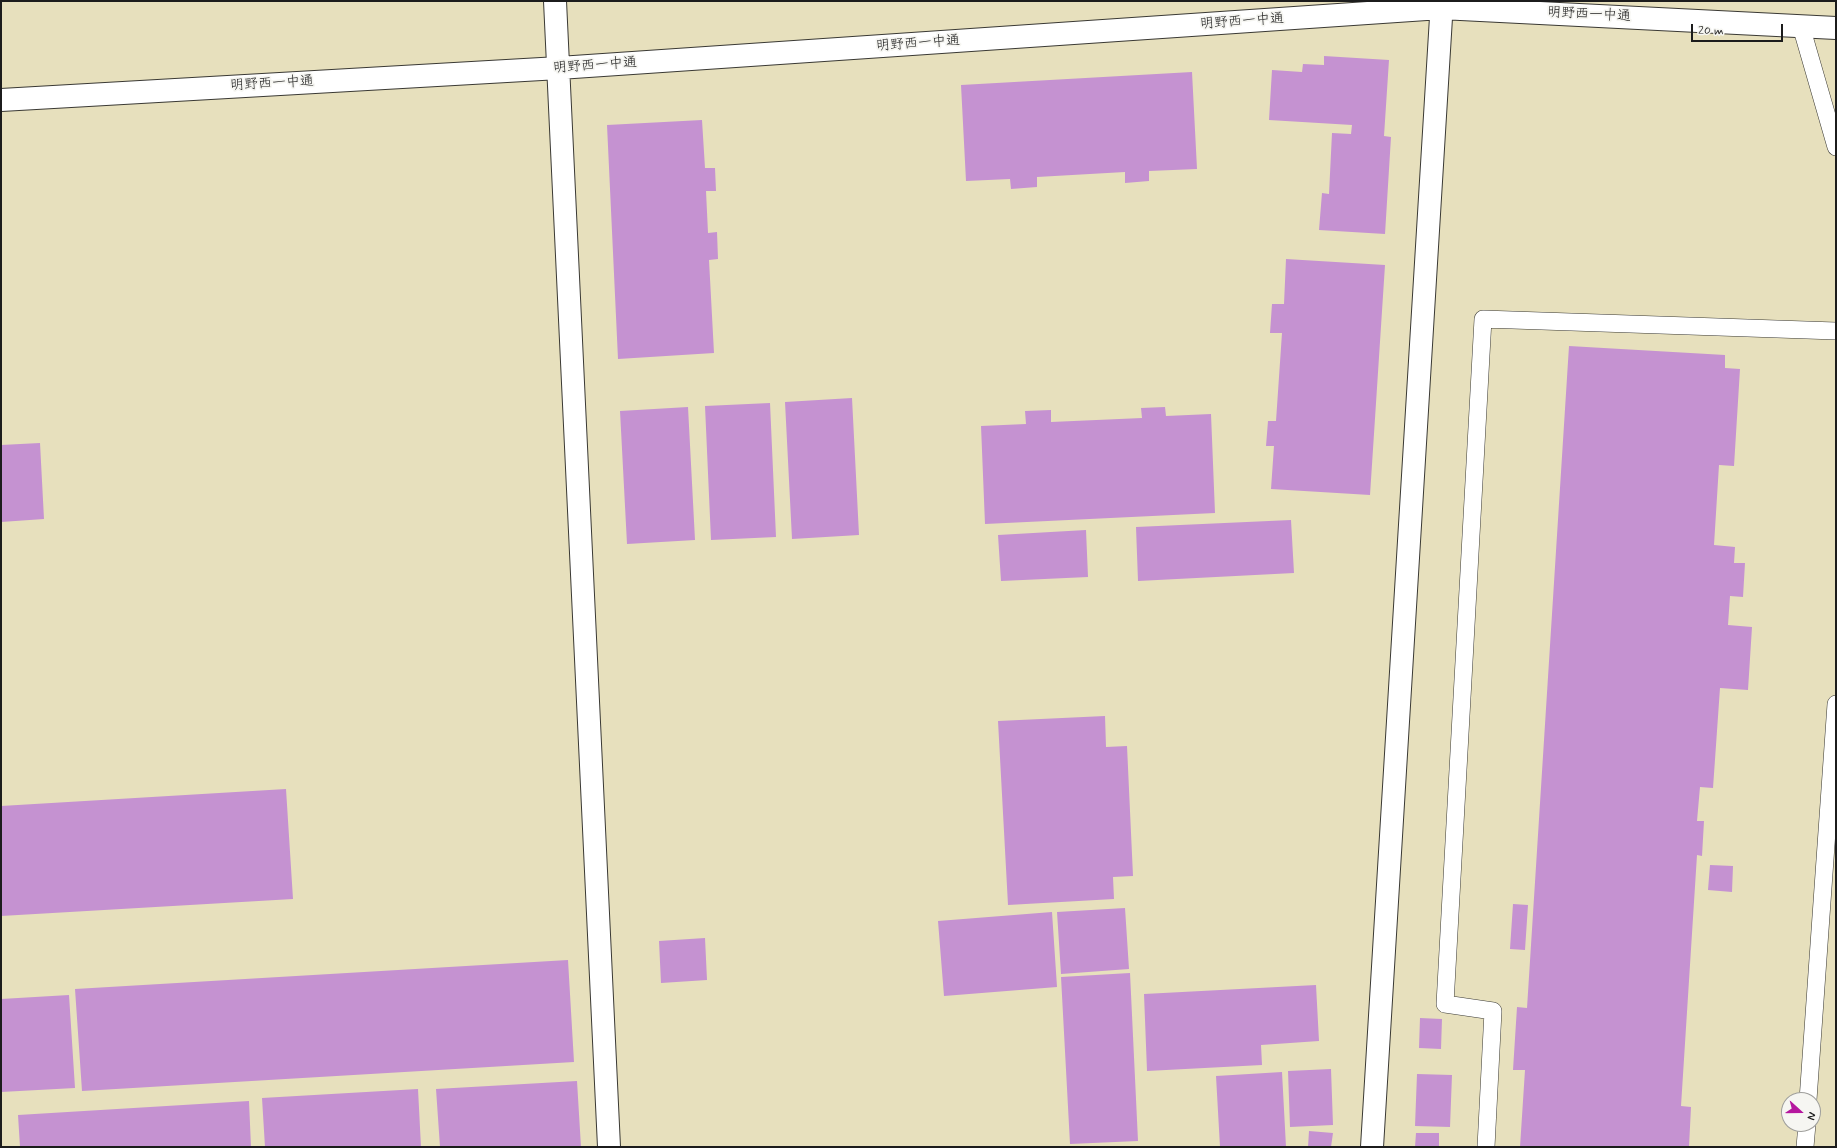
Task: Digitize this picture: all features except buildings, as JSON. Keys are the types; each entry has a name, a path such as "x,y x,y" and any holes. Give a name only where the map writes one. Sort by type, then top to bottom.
{"street":[{"path":"555,1 609,1147"},
{"path":"1372,1147 1442,4"},
{"name":"明野西一中通","path":"1,100 559,68 1442,4 1836,28"}],"lane":[{"path":"1801,26 1836,147"},
{"path":"1486,1147 1493,1011 1445,1004 1483,319 1836,331"},
{"path":"1809,1092 1836,704"},
{"path":"1805,1147 1806,1132"}]}
